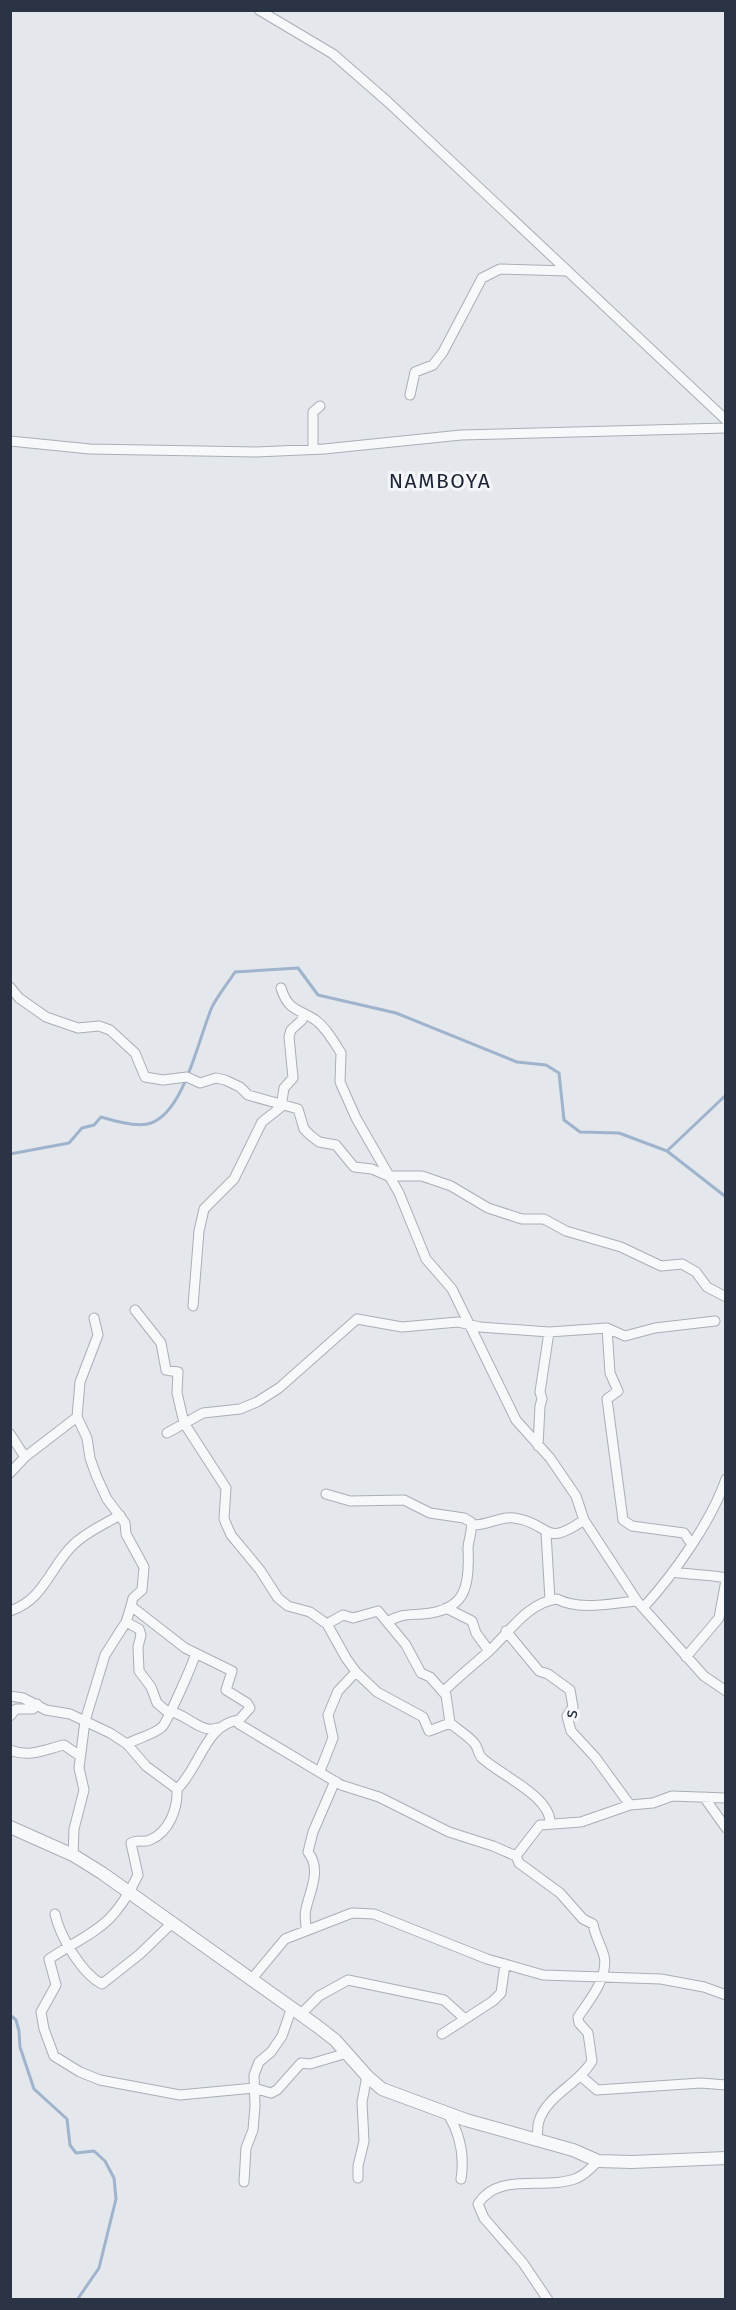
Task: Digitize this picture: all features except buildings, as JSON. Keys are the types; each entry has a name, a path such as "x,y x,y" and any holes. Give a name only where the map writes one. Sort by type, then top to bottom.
{"street":[{"path":"259,10 333,54 388,102 726,420"},
{"path":"410,395 415,372 433,365 443,352 482,278 500,269 568,271"},
{"path":"313,449 313,412 320,406"},
{"path":"10,441 90,449 256,452 461,435 726,428"},
{"path":"10,987 18,998 46,1017 78,1028 99,1026 110,1030 135,1053 145,1077 163,1080 187,1077 200,1083 216,1078 234,1083 248,1095 283,1103 301,1112 304,1129 319,1142 336,1144 354,1167 372,1168 388,1176 422,1176 451,1186 488,1208 522,1219 544,1219 566,1231 627,1249 661,1266 682,1264 696,1272 707,1287 726,1297"},
{"path":"280,988 286,1002 303,1015 314,1019 341,1053 340,1082 388,1176 399,1192 426,1259 452,1289 516,1420 550,1458 576,1496 584,1520 640,1605 704,1677 726,1691"},
{"path":"193,1306 199,1231 204,1209 234,1179 262,1122 283,1103 284,1088 293,1078 289,1037 291,1030 302,1020 303,1015"},
{"path":"135,1310 161,1343 166,1370 178,1372 180,1376 177,1393 184,1423 226,1488 224,1518 231,1535 260,1570 278,1598 288,1606 310,1612 327,1624 356,1672 377,1692 423,1717 429,1731 450,1723"},
{"path":"72,1855 74,1829 84,1790 79,1768 85,1721 105,1655 126,1622 133,1598 142,1590 145,1571 120,1515 108,1499 96,1475 90,1458 87,1438 77,1417 80,1382 98,1335 94,1318"},
{"path":"167,1433 203,1413 240,1409 279,1388 357,1319 363,1318 402,1327 458,1322 549,1332 607,1328 625,1336 655,1328 716,1321"},
{"path":"607,1328 610,1373 618,1391 607,1399 623,1520 632,1526 684,1533 690,1543"},
{"path":"538,1446 542,1400 540,1392 549,1332"},
{"path":"10,1473 25,1457 77,1417"},
{"path":"10,1434 25,1457"},
{"path":"443,1692 489,1651 506,1631 550,1600 581,1606 640,1605 673,1572 690,1543 716,1508 726,1479"},
{"path":"326,1494 350,1501 404,1500 430,1513 469,1519 472,1525 468,1546 470,1566 466,1591 455,1603 446,1608 423,1614 398,1614 387,1622"},
{"path":"10,1611 29,1601 44,1587 71,1546 79,1539 120,1515"},
{"path":"472,1525 516,1518 546,1533 562,1534 584,1520"},
{"path":"546,1533 550,1600"},
{"path":"673,1572 700,1576 705,1573 726,1579 719,1618 686,1657"},
{"path":"126,1622 139,1629 141,1635 138,1647 139,1671 151,1687 157,1703 171,1713 182,1714 207,1729 217,1728 238,1720 250,1708 247,1703 226,1690 232,1671 227,1666 195,1654 131,1606"},
{"path":"446,1608 472,1621 476,1633 489,1651"},
{"path":"327,1624 343,1615 353,1618 375,1610 412,1654 420,1673 430,1677 446,1695 450,1723 475,1744 480,1756 528,1790 547,1809 550,1823"},
{"name":"s","path":"506,1631 539,1671 548,1674 570,1690 573,1707 567,1716 567,1722 571,1731 595,1757 630,1805"},
{"path":"127,1744 160,1729 171,1713 178,1691 194,1662 195,1654"},
{"path":"320,1771 333,1738 328,1715 338,1691 356,1672"},
{"path":"37,1704 33,1709 13,1713 10,1697 37,1704 46,1710 70,1714 127,1744 146,1766 177,1789"},
{"path":"238,1720 239,1724 258,1737 335,1781 379,1797 449,1832 516,1856 519,1863 560,1893 583,1919 593,1924 596,1941 604,1958 602,1976 578,2017 579,2023 588,2033 592,2061 582,2077 564,2089 539,2120 537,2140"},
{"path":"217,1728 177,1789 178,1799 168,1827 150,1840 135,1840 132,1843 138,1875 116,1915 95,1933 70,1945 49,1959 56,1985 41,2012 44,2029 54,2056 100,2080 124,2083 154,2092 180,2095 254,2088 271,2093 277,2090 301,2063 310,2064 346,2053"},
{"path":"10,1750 18,1754 45,1753 64,1745 81,1756"},
{"path":"306,1929 306,1909 312,1894 315,1865 308,1852 312,1832 335,1781"},
{"path":"516,1856 540,1826 550,1823 581,1822 630,1805 653,1803 672,1796 726,1798"},
{"path":"704,1797 726,1828"},
{"path":"10,1827 72,1855 130,1892 296,2010 335,2040 367,2076 382,2089 397,2096 448,2114 573,2150 598,2161 632,2163 726,2158"},
{"path":"251,1980 285,1939 352,1913 374,1914 505,1965 543,1975 662,1979 704,1986 726,1995"},
{"path":"55,1914 58,1925 84,1968 102,1984 140,1954 173,1922"},
{"path":"442,2034 493,2001 501,1993 505,1965"},
{"path":"244,2182 246,2148 254,2122 254,2075 259,2062 271,2052 296,2010 348,1980 444,2000 465,2019"},
{"path":"358,2178 358,2166 364,2141 362,2102 367,2076"},
{"path":"582,2077 597,2090 701,2083 726,2085"},
{"path":"448,2114 459,2133 463,2167 461,2179"},
{"path":"548,2300 523,2263 484,2218 478,2204 487,2193 505,2184 558,2184 578,2178 598,2161"}],"waterway":[{"path":"10,1154 69,1143 82,1128 94,1125 101,1117 140,1125 151,1123 163,1116 182,1089 212,1007 235,972 298,968 318,995 396,1013 517,1062 546,1065 559,1073 564,1120 580,1132 619,1133 667,1151 726,1197"},
{"path":"667,1151 726,1095"},
{"path":"10,2015 16,2020 20,2047 34,2089 67,2119 70,2145 76,2153 94,2151 105,2161 114,2178 116,2199 99,2268 77,2300"}],"district":[{"name":"NAMBOYA","path":"440,481"}]}
